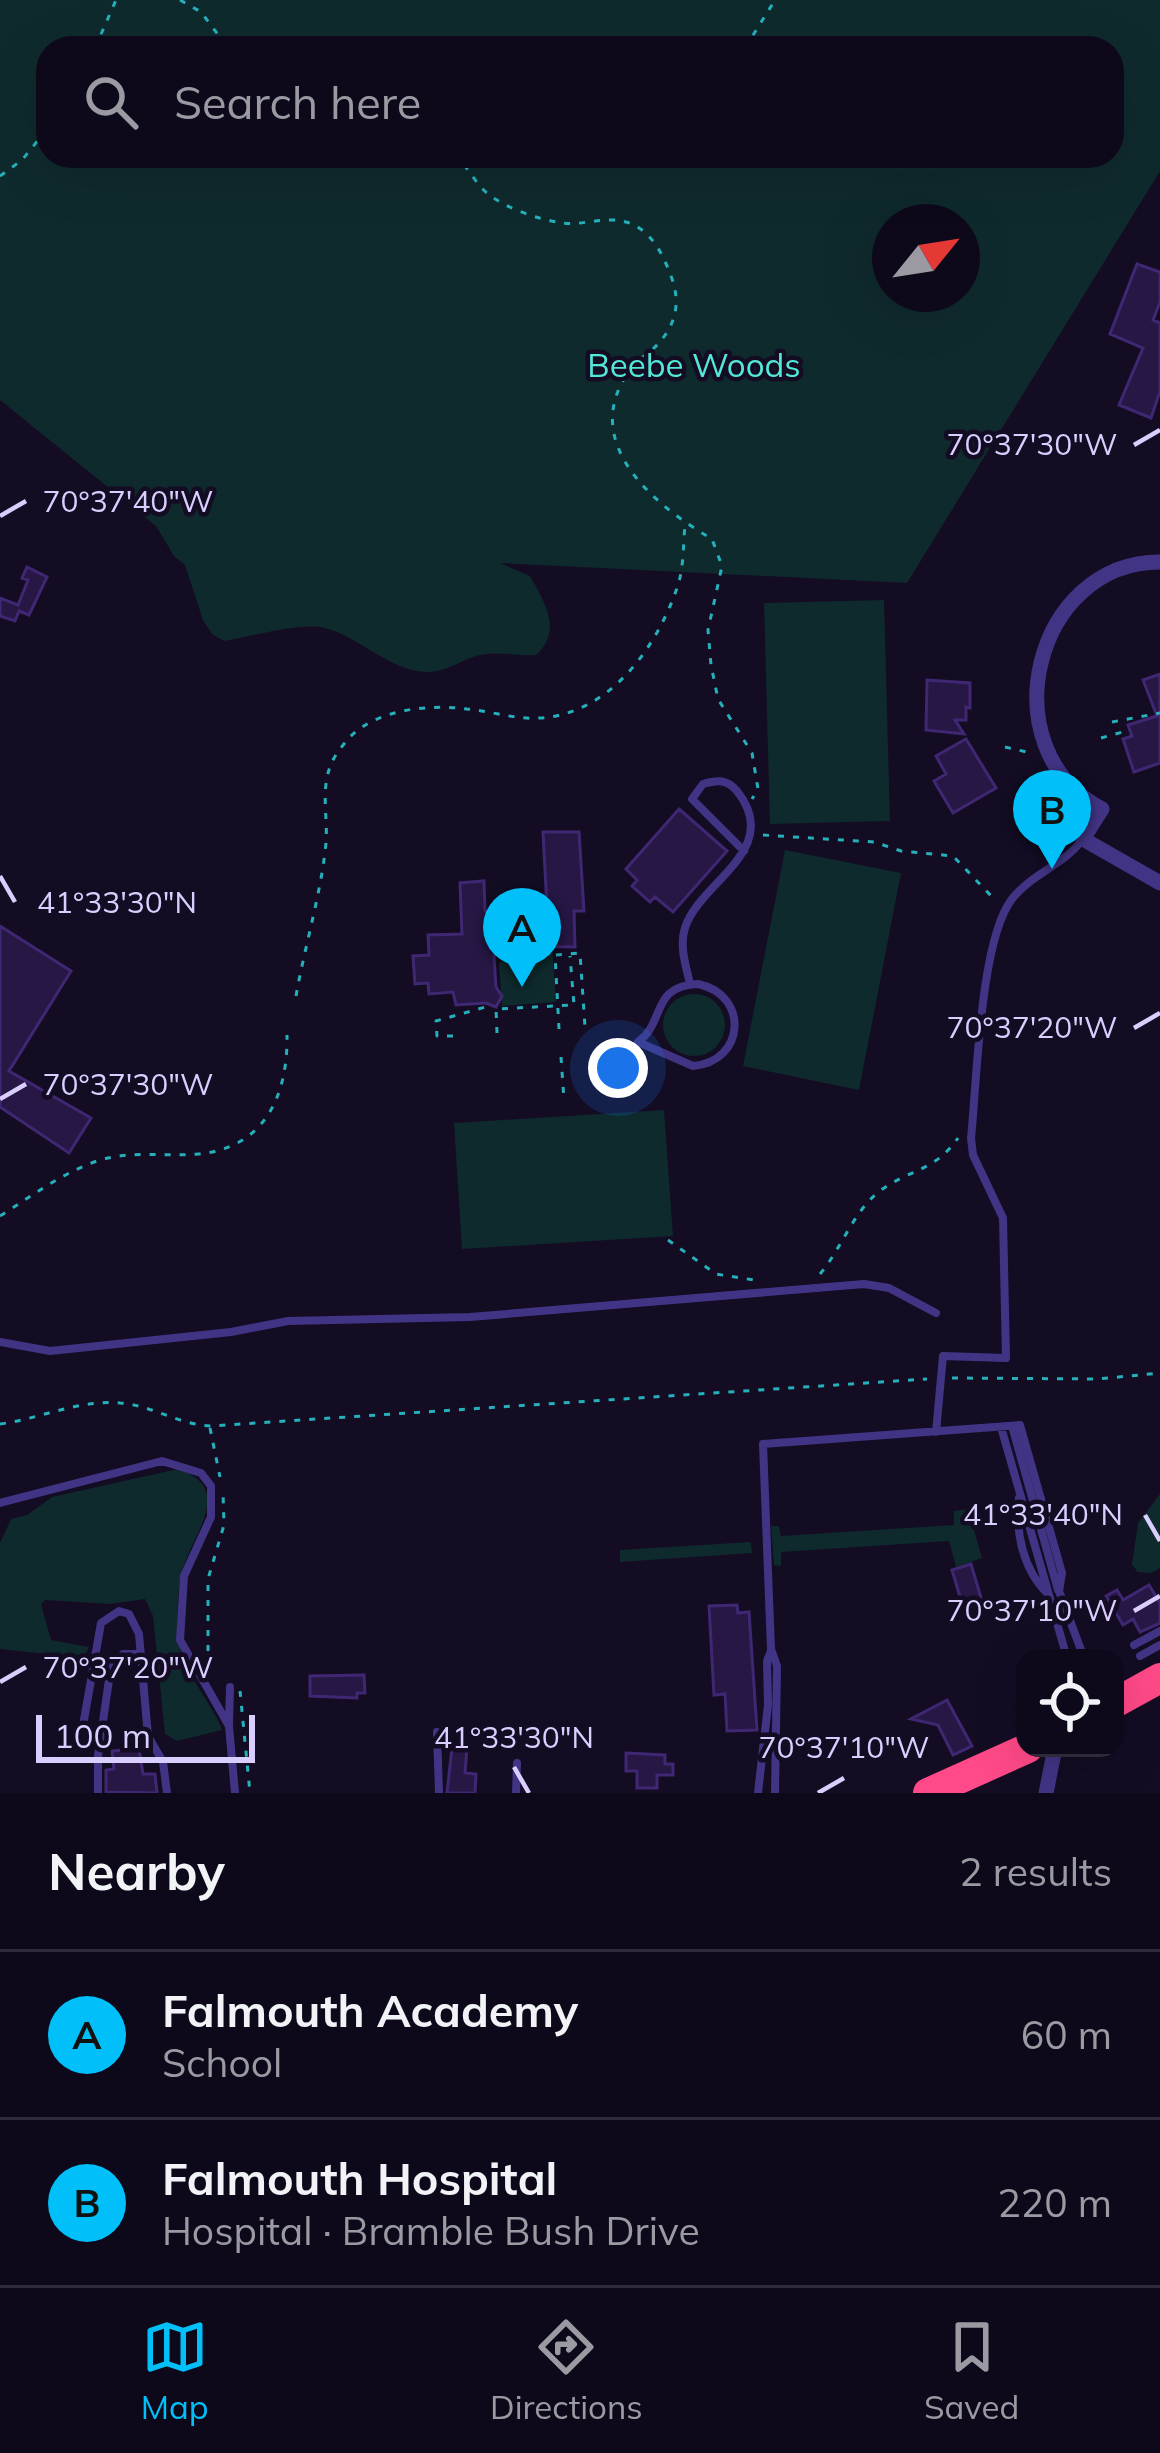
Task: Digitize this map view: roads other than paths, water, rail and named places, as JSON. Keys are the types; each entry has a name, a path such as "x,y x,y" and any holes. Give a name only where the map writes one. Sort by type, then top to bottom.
{"highway":[{"path":"1124,1694 1150,1667"},
{"path":"928,1793 1016,1753"}],"street":[{"path":"1160,562 1122,568 1080,595 1054,628 1042,656 1035,707 1044,742 1075,791 1102,808 1083,839 1160,883"},
{"path":"1046,1793 1052,1757"}],"lane":[{"path":"690,984 682,946 689,918 744,851 750,831 746,808 733,785 724,781 703,784 692,799 744,851"},
{"path":"936,1432 943,1356 1006,1358 1003,1218 973,1155 990,956 1005,910 1023,886 1070,855 1083,839"},
{"path":"690,984 720,993 736,1020 727,1051 704,1065 681,1064 638,1042 646,1036 664,998 690,984"},
{"path":"0,1342 50,1352 288,1321 470,1317 872,1284 936,1313"},
{"path":"775,1793 777,1666 771,1649 763,1444 1016,1426"},
{"path":"1016,1426 1063,1573 1054,1593"},
{"path":"1016,1426 1064,1649"},
{"path":"1000,1427 1035,1550 1080,1649"},
{"path":"0,1503 162,1461 201,1473 212,1486 211,1517 184,1576 180,1640 229,1726"},
{"path":"1019,1492 1016,1521 1033,1580 1054,1593"},
{"path":"1054,1612 1065,1609"},
{"path":"84,1720 98,1631 109,1615 129,1614 136,1622 141,1654 148,1736 163,1762 166,1793"},
{"path":"1135,1645 1160,1631"},
{"path":"1150,1667 1160,1645"},
{"path":"758,1793 771,1649"},
{"path":"98,1793 98,1756 111,1666 123,1654 141,1654"},
{"path":"230,1687 235,1793"},
{"path":"437,1732 439,1793"},
{"path":"516,1793 517,1763"}],"place":[{"name":"Falmouth Hospital","path":"1052,869"},
{"name":"Falmouth Academy","path":"522,987"}],"park label":[{"name":"Beebe Woods","path":"694,365"}]}
